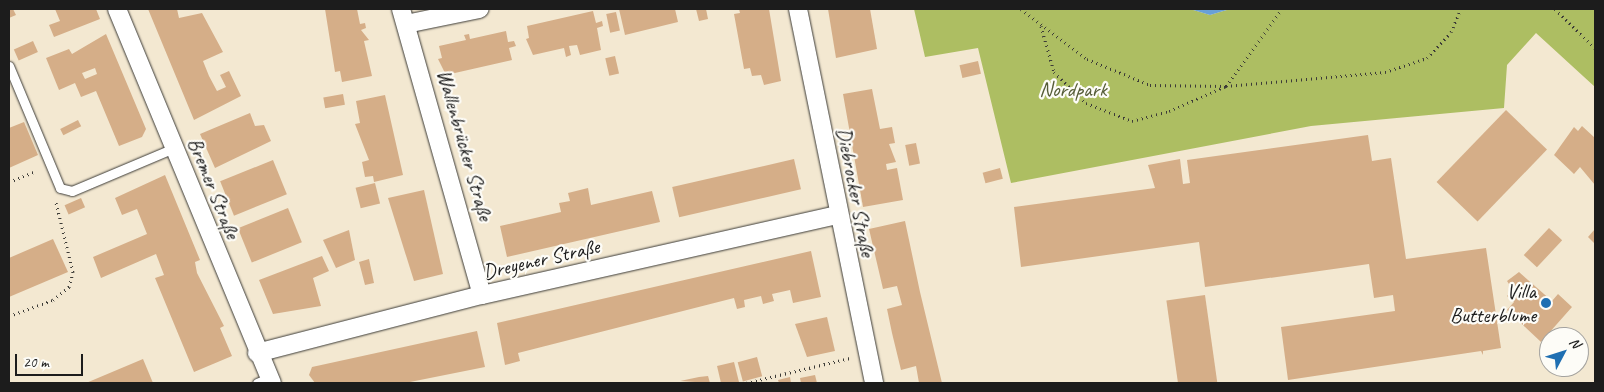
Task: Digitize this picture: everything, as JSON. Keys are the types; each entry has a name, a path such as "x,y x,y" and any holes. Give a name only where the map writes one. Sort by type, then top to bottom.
{"street":[{"name":"Bremer Straße","path":"117,9 257,353 266,382"},
{"path":"403,17 479,9"},
{"name":"Diebrocker Straße","path":"798,9 837,216 874,383"},
{"name":"Wallenbrücker Straße","path":"403,17 482,295"},
{"name":"Dreyener Straße","path":"257,353 482,295 837,216"}],"lane":[{"path":"9,66 60,188 72,191 174,148"}],"path":[{"path":"1021,9 1087,59 1150,85 1226,86 1385,72 1427,58 1450,32 1460,9"},
{"path":"1041,25 1054,72 1086,103 1132,121 1169,111 1226,86 1282,9"},
{"path":"1555,9 1595,48"},
{"path":"9,182 52,165"},
{"path":"9,316 53,300 69,287 73,272 55,205 60,188"},
{"path":"746,383 868,354"}],"green space":[{"name":"Nordpark","path":"914,9 1190,9 1210,15 1230,9 1595,9 1595,87 1536,33 1507,65 1504,108 1311,126 1011,183 978,48 925,57"}],"water":[{"path":"1190,9 1230,9 1210,15"}],"building":[{"path":"9,9 13,9 16,15 9,18"},
{"path":"55,9 96,9 100,19 54,37 49,25 60,21"},
{"path":"148,9 177,9 179,18 202,13 223,52 203,61 209,76 217,91 226,87 220,75 229,71 241,96 194,120"},
{"path":"325,9 357,9 360,24 365,23 366,28 361,30 369,40 364,41 372,76 342,82 340,71 335,72"},
{"path":"619,9 675,9 678,22 625,35"},
{"path":"696,9 706,9 708,19 699,21"},
{"path":"739,9 769,9 781,81 764,85 761,75 752,76 750,68 744,69 734,14 740,13"},
{"path":"828,9 870,9 877,49 836,58"},
{"path":"593,11 596,23 602,21 603,26 597,28 601,50 580,55 577,45 569,46 571,55 566,57 564,48 533,55 526,39 529,38 527,26"},
{"path":"616,12 620,31 610,33 606,14"},
{"path":"506,31 508,42 514,41 516,46 509,48 512,60 446,75 438,59 442,58 439,46 466,40 464,35 469,34 470,39"},
{"path":"106,34 146,129 142,137 119,146 96,91 81,97 75,83 59,90 46,58 69,49 72,54","holes":["95,68 97,74 85,79 82,73"]},
{"path":"33,41 38,52 19,61 14,50"},
{"path":"615,56 619,74 609,76 605,58"},
{"path":"978,61 981,74 962,78 959,65"},
{"path":"872,89 880,129 892,127 895,143 889,144 896,162 886,164 887,170 897,168 903,200 863,207 843,94"},
{"path":"343,94 345,105 325,108 323,97"},
{"path":"385,95 403,175 374,182 373,176 365,177 362,162 369,160 355,124 360,123 356,101"},
{"path":"1506,110 1547,150 1478,222 1437,182"},
{"path":"250,113 255,126 264,125 271,141 215,168 200,134"},
{"path":"78,120 81,126 63,135 60,129"},
{"path":"24,122 38,155 9,168 9,128"},
{"path":"1582,126 1595,138 1595,185 1580,167 1574,174 1554,155 1574,127 1578,131"},
{"path":"1368,135 1372,161 1391,158 1406,259 1486,248 1501,348 1483,351 1483,355 1481,351 1288,380 1281,327 1395,311 1393,295 1374,298 1369,264 1205,287 1199,242 1021,267 1014,207 1155,188 1148,165 1180,159 1183,184 1190,183 1187,160"},
{"path":"916,143 920,164 909,166 905,145"},
{"path":"794,159 801,189 679,217 672,187"},
{"path":"273,160 287,194 234,216 220,181"},
{"path":"1000,168 1003,179 985,183 983,173"},
{"path":"165,175 200,260 195,262 197,273 224,326 220,328 232,356 194,372 155,278 164,275 156,254 101,278 93,257 147,234 137,209 122,215 115,198"},
{"path":"375,183 380,203 361,208 356,188"},
{"path":"588,188 591,205 652,191 660,222 507,257 500,226 561,212 559,203 570,201 568,193"},
{"path":"424,190 443,274 414,281 388,198"},
{"path":"81,198 85,207 69,214 65,205"},
{"path":"288,208 302,242 252,263 238,228"},
{"path":"905,221 942,383 919,383 916,366 901,370 892,333 887,309 902,305 897,286 883,289 869,229"},
{"path":"1549,228 1562,240 1537,267 1524,255"},
{"path":"1595,229 1595,244 1588,237"},
{"path":"349,230 355,260 336,268 323,240"},
{"path":"53,239 68,272 9,297 9,258"},
{"path":"811,251 821,297 793,303 790,290 772,294 774,301 763,304 761,296 744,300 745,307 737,309 734,298 518,353 520,361 505,365 497,323"},
{"path":"322,256 329,271 313,278 321,306 273,314 259,280"},
{"path":"369,259 374,283 365,285 359,262"},
{"path":"1519,272 1552,301 1558,294 1572,307 1554,327 1539,327 1539,340 1507,310 1514,302 1507,296 1513,290 1507,281"},
{"path":"1205,295 1217,383 1178,383 1166,300"},
{"path":"827,317 835,351 807,357 795,324"},
{"path":"477,331 485,367 405,383 315,383 309,375 312,367"},
{"path":"757,357 762,376 743,381 738,362"},
{"path":"143,359 153,383 86,383"},
{"path":"734,362 739,382 721,383 717,366"},
{"path":"815,375 817,383 801,383 800,378"},
{"path":"708,376 710,383 680,381 699,377"},
{"path":"790,377 791,383 779,383 778,380"}],"place":[{"name":"Villa Butterblume","path":"1546,303"}]}
